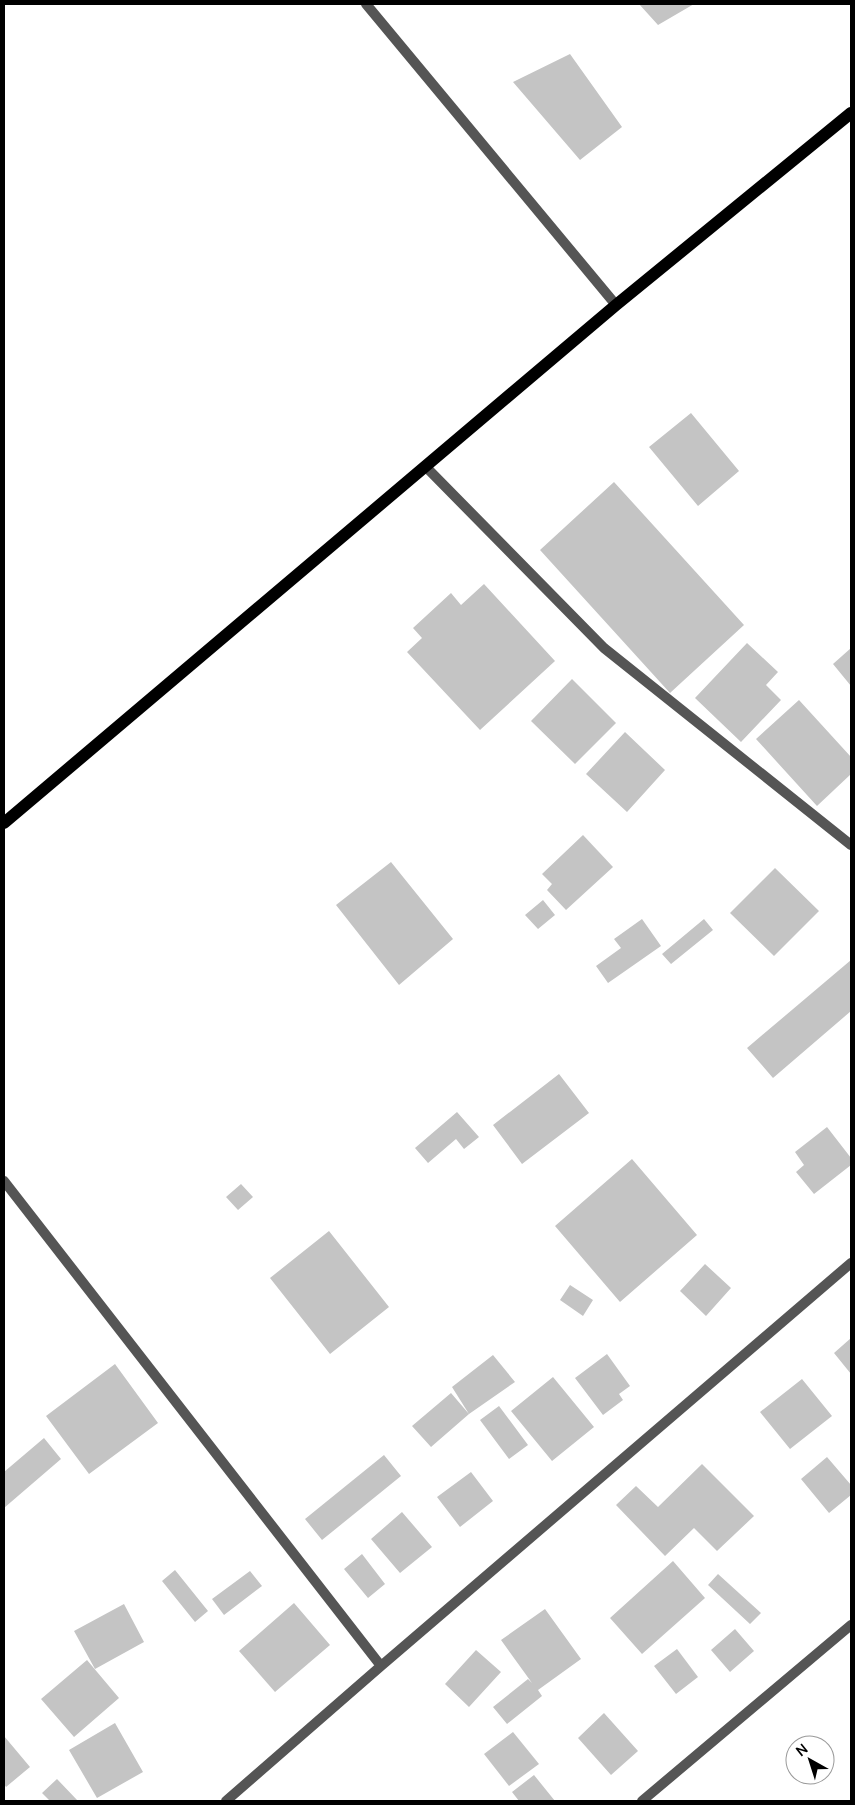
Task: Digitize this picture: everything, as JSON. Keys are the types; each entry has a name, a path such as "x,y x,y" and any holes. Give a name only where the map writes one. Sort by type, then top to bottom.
{"main road":[{"path":"4,823 616,305 851,113"}],"street":[{"path":"366,4 616,305"},
{"path":"425,466 604,648 851,845"},
{"path":"4,1181 381,1666"},
{"path":"226,1801 851,1262"},
{"path":"642,1801 851,1625"}],"building":[{"path":"639,4 694,4 658,25"},
{"path":"570,54 622,127 580,160 513,82"},
{"path":"691,413 739,471 698,506 649,447"},
{"path":"614,482 744,625 670,693 540,550"},
{"path":"484,584 555,661 480,730 407,652 422,638 413,628 451,593 461,605"},
{"path":"747,643 778,672 766,685 781,700 741,742 695,698"},
{"path":"851,648 851,686 833,664"},
{"path":"572,679 616,723 575,764 531,721"},
{"path":"799,700 851,757 851,774 817,806 756,739"},
{"path":"625,732 665,770 627,812 586,774"},
{"path":"583,835 613,867 566,910 547,890 552,884 542,874"},
{"path":"391,862 453,939 399,985 336,905"},
{"path":"775,868 819,911 774,956 730,913"},
{"path":"543,900 555,915 538,929 525,915"},
{"path":"642,919 661,946 608,983 596,966 621,948 614,939"},
{"path":"704,919 713,930 671,964 662,954"},
{"path":"851,960 851,1011 773,1078 747,1048"},
{"path":"559,1074 589,1113 522,1164 493,1125"},
{"path":"457,1112 479,1137 464,1149 456,1139 428,1163 415,1148"},
{"path":"827,1127 851,1158 851,1165 814,1194 796,1172 804,1165 795,1152"},
{"path":"632,1159 697,1235 620,1302 555,1226"},
{"path":"241,1184 253,1197 238,1210 226,1197"},
{"path":"329,1231 389,1307 330,1354 270,1278"},
{"path":"705,1264 731,1288 706,1316 680,1291"},
{"path":"570,1285 593,1300 583,1316 560,1300"},
{"path":"851,1338 851,1374 834,1353"},
{"path":"607,1354 630,1386 619,1394 623,1400 603,1415 575,1378"},
{"path":"493,1355 515,1382 469,1414 452,1387"},
{"path":"115,1364 158,1423 89,1474 46,1416"},
{"path":"553,1377 594,1427 552,1461 511,1411"},
{"path":"802,1379 832,1416 790,1449 760,1412"},
{"path":"451,1393 469,1414 431,1447 412,1426"},
{"path":"499,1406 528,1445 509,1459 480,1420"},
{"path":"44,1438 61,1459 4,1508 4,1472"},
{"path":"384,1455 401,1476 322,1540 305,1519"},
{"path":"827,1457 851,1485 851,1495 829,1513 801,1479"},
{"path":"702,1464 754,1516 717,1551 694,1528 665,1556 616,1505 636,1486 658,1507"},
{"path":"471,1472 493,1501 460,1527 437,1497"},
{"path":"402,1512 432,1547 400,1573 371,1539"},
{"path":"362,1554 385,1584 368,1598 344,1569"},
{"path":"673,1561 705,1598 642,1654 610,1618"},
{"path":"175,1570 208,1611 195,1622 162,1581"},
{"path":"250,1571 262,1586 224,1615 212,1599"},
{"path":"718,1574 761,1613 750,1624 708,1585"},
{"path":"294,1603 330,1645 275,1692 239,1651"},
{"path":"124,1604 144,1642 95,1669 74,1631"},
{"path":"545,1609 581,1659 538,1690 542,1696 507,1724 493,1707 528,1679 532,1683 501,1640"},
{"path":"735,1629 754,1651 730,1672 711,1650"},
{"path":"677,1649 698,1677 676,1694 654,1666"},
{"path":"476,1650 501,1672 469,1707 445,1684"},
{"path":"87,1660 119,1698 74,1737 41,1699"},
{"path":"604,1713 638,1751 611,1775 578,1738"},
{"path":"115,1723 143,1772 97,1798 69,1750"},
{"path":"513,1732 539,1764 509,1786 484,1754"},
{"path":"4,1736 30,1767 6,1787 4,1784"},
{"path":"534,1775 555,1801 519,1801 512,1792"},
{"path":"57,1779 78,1801 50,1801 42,1793"}]}
